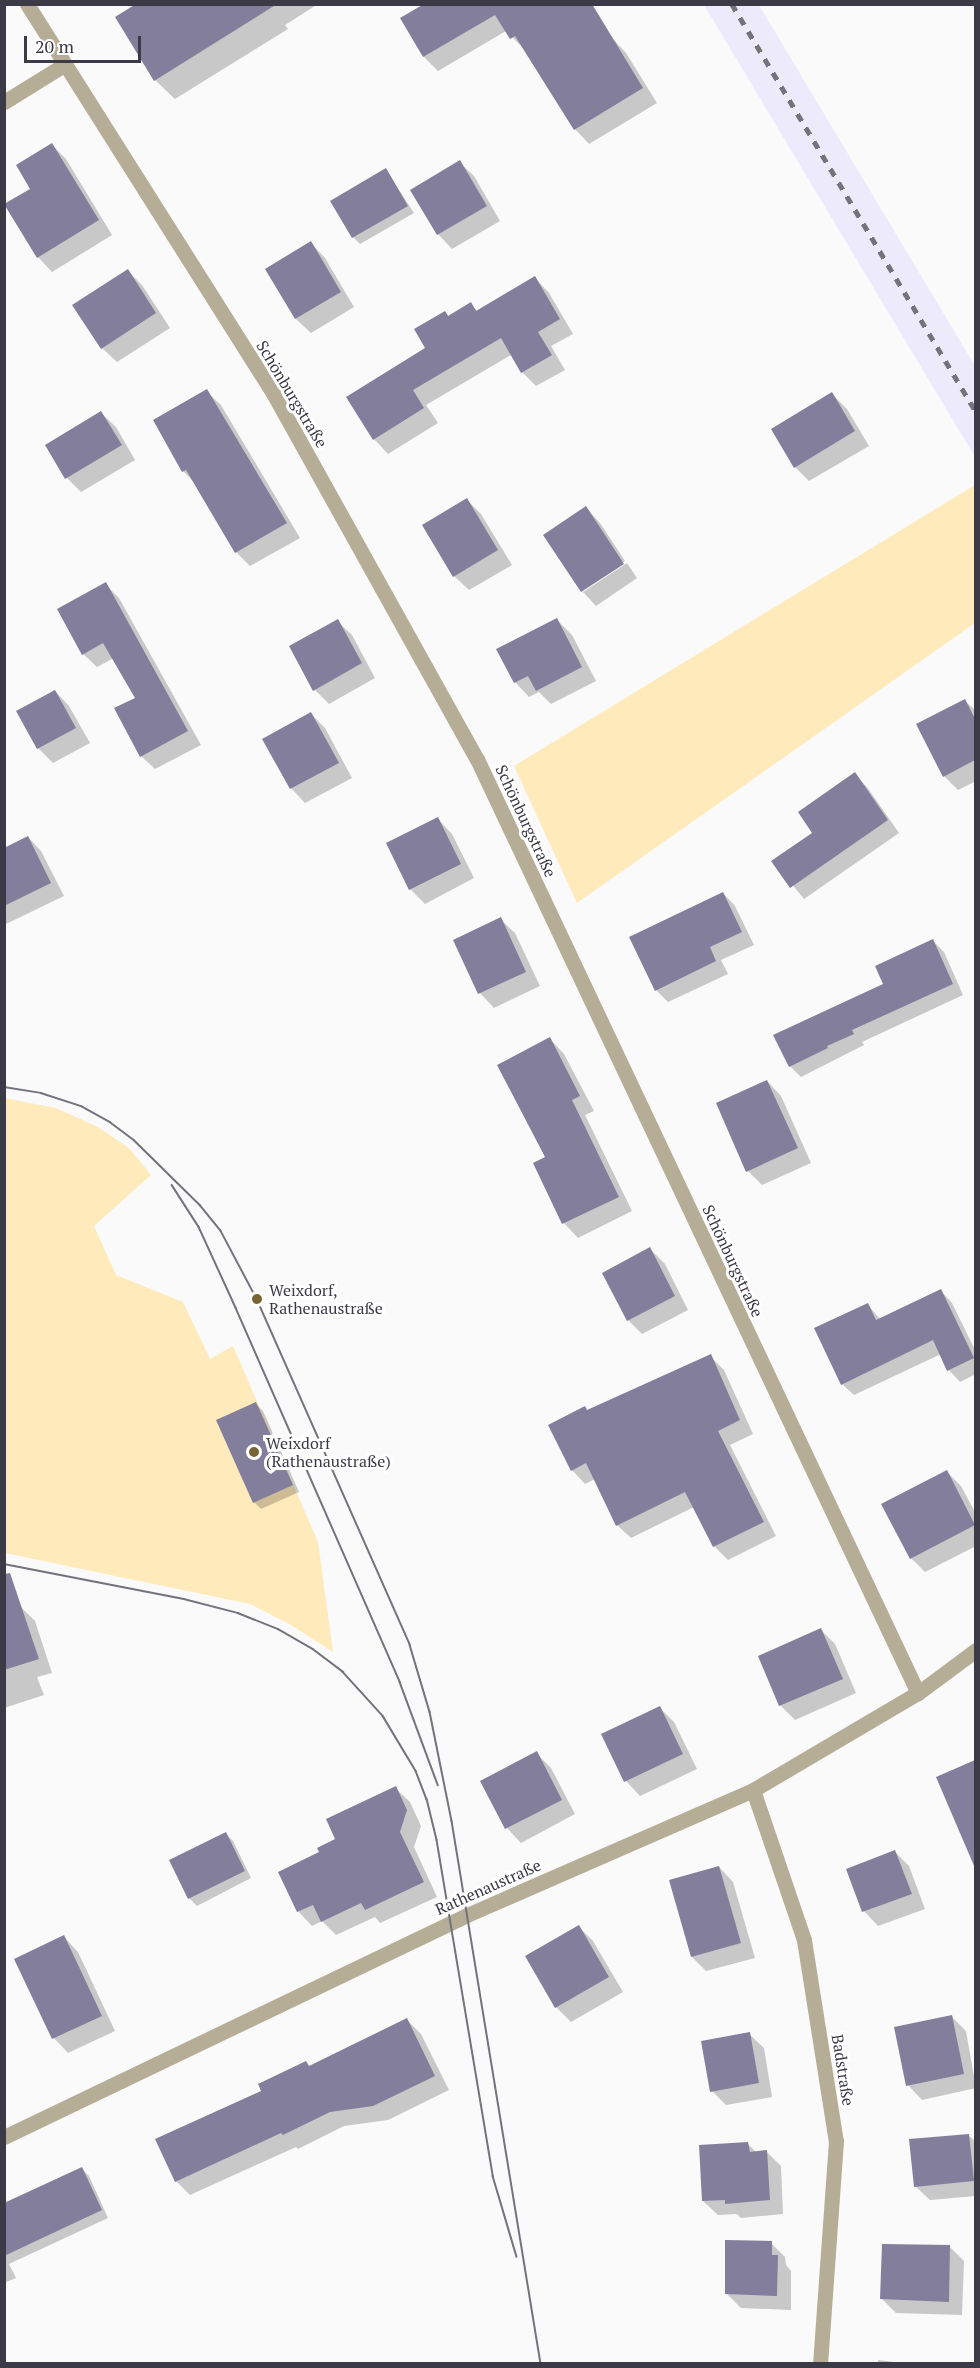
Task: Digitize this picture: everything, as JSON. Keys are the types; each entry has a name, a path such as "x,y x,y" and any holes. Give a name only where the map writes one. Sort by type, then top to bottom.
{"street":[{"name":"Schönburgstraße","path":"27,4 273,393 477,759 918,1693"},
{"path":"4,102 64,65"},
{"name":"Rathenaustraße","path":"4,2137 467,1915 753,1790 918,1693 975,1650"},
{"name":"Badstraße","path":"753,1790 804,1940 836,2141 820,2364"}],"shaded area":[{"path":"704,5 759,5 975,366 975,457"},
{"path":"975,485 975,623 577,903 514,766"},
{"path":"4,1098 56,1108 98,1127 129,1148 151,1175 94,1226 116,1275 183,1302 210,1359 233,1346 318,1542 333,1652 291,1625 250,1604 5,1553"}],"building":[{"path":"136,4 277,4 154,81 115,17"},
{"path":"424,4 592,4 643,88 574,130 515,36 510,39 495,15 423,57 400,18"},
{"path":"52,143 99,220 37,258 4,204 30,189 16,165"},
{"path":"460,160 487,206 437,235 410,190"},
{"path":"386,168 408,206 352,238 330,201"},
{"path":"311,241 341,292 295,319 265,269"},
{"path":"128,269 156,313 101,349 72,305"},
{"path":"535,276 560,319 538,332 552,355 521,373 501,338 413,390 424,408 373,440 346,397 425,348 414,329 445,311 448,316 471,302 476,311"},
{"path":"207,389 287,523 235,553 186,470 182,472 153,420"},
{"path":"832,392 855,431 794,468 771,429"},
{"path":"101,411 122,445 65,479 45,445"},
{"path":"467,498 498,550 453,577 422,525"},
{"path":"586,506 624,564 581,592 543,535"},
{"path":"106,582 188,731 140,757 114,708 135,698 103,643 82,655 57,609"},
{"path":"557,618 582,667 536,691 528,676 514,683 496,649"},
{"path":"338,619 362,663 313,691 289,646"},
{"path":"55,690 76,728 37,749 16,711"},
{"path":"965,699 975,719 975,760 943,777 916,724"},
{"path":"311,712 339,763 290,789 262,739"},
{"path":"855,772 888,820 790,888 771,861 812,833 798,812"},
{"path":"438,817 461,864 409,890 386,843"},
{"path":"28,836 51,883 4,906 4,848"},
{"path":"723,892 742,932 710,947 716,961 655,991 629,937"},
{"path":"501,917 526,972 478,994 453,940"},
{"path":"933,939 953,984 852,1030 854,1034 789,1067 773,1035 883,984 875,966"},
{"path":"550,1037 580,1096 572,1100 619,1197 562,1224 533,1163 545,1157 497,1065"},
{"path":"767,1080 798,1148 746,1172 716,1103"},
{"path":"650,1247 675,1296 627,1321 602,1273"},
{"path":"941,1289 974,1358 947,1371 933,1340 841,1385 814,1328 868,1303 876,1320"},
{"path":"711,1354 740,1420 718,1431 764,1522 713,1547 685,1492 616,1526 586,1463 571,1471 548,1425 585,1406 587,1410"},
{"name":"Weixdorf (Rathenaustraße)","path":"256,1402 293,1485 253,1503 216,1420"},
{"path":"947,1470 975,1525 910,1559 881,1504"},
{"path":"10,1573 39,1659 4,1670 4,1574"},
{"path":"821,1628 843,1679 779,1706 758,1656"},
{"path":"660,1706 683,1754 624,1782 601,1734"},
{"path":"537,1751 562,1800 505,1829 480,1781"},
{"path":"975,1760 975,1868 936,1777"},
{"path":"396,1786 407,1810 400,1832 424,1882 365,1910 361,1903 321,1922 313,1905 297,1912 278,1872 319,1852 317,1848 335,1839 326,1819"},
{"path":"226,1832 245,1871 188,1899 169,1860"},
{"path":"895,1850 912,1894 862,1912 846,1869"},
{"path":"719,1866 741,1943 691,1957 669,1880"},
{"path":"579,1925 609,1977 555,2008 525,1956"},
{"path":"64,1935 102,2016 52,2039 14,1959"},
{"path":"952,2015 964,2074 906,2086 894,2027"},
{"path":"407,2018 435,2076 373,2106 330,2112 175,2182 155,2139 261,2091 258,2084 306,2061 309,2066"},
{"path":"750,2032 759,2083 710,2092 701,2041"},
{"path":"969,2134 974,2181 914,2187 909,2139"},
{"path":"748,2142 750,2152 767,2150 770,2200 725,2204 725,2200 702,2201 699,2145"},
{"path":"82,2167 102,2210 4,2256 4,2203"},
{"path":"725,2240 772,2241 772,2255 778,2255 777,2296 725,2294"},
{"path":"882,2244 950,2245 949,2302 880,2299"}],"tram line":[{"path":"4,1087 41,1093 81,1106 110,1122 134,1140 200,1205 221,1231 257,1299 410,1645 430,1712 452,1821 541,2364"},
{"path":"172,1185 199,1227 236,1308 400,1682 438,1785"},
{"path":"4,1564 184,1599 238,1613 278,1629 313,1649 343,1672 383,1716 416,1771 427,1799 437,1840 493,2176 517,2257"}],"railway":[{"path":"732,4 976,411"}],"place":[{"name":"Weixdorf, Rathenaustraße","path":"257,1299"},
{"name":"Weixdorf (Rathenaustraße)","path":"254,1452"}]}
